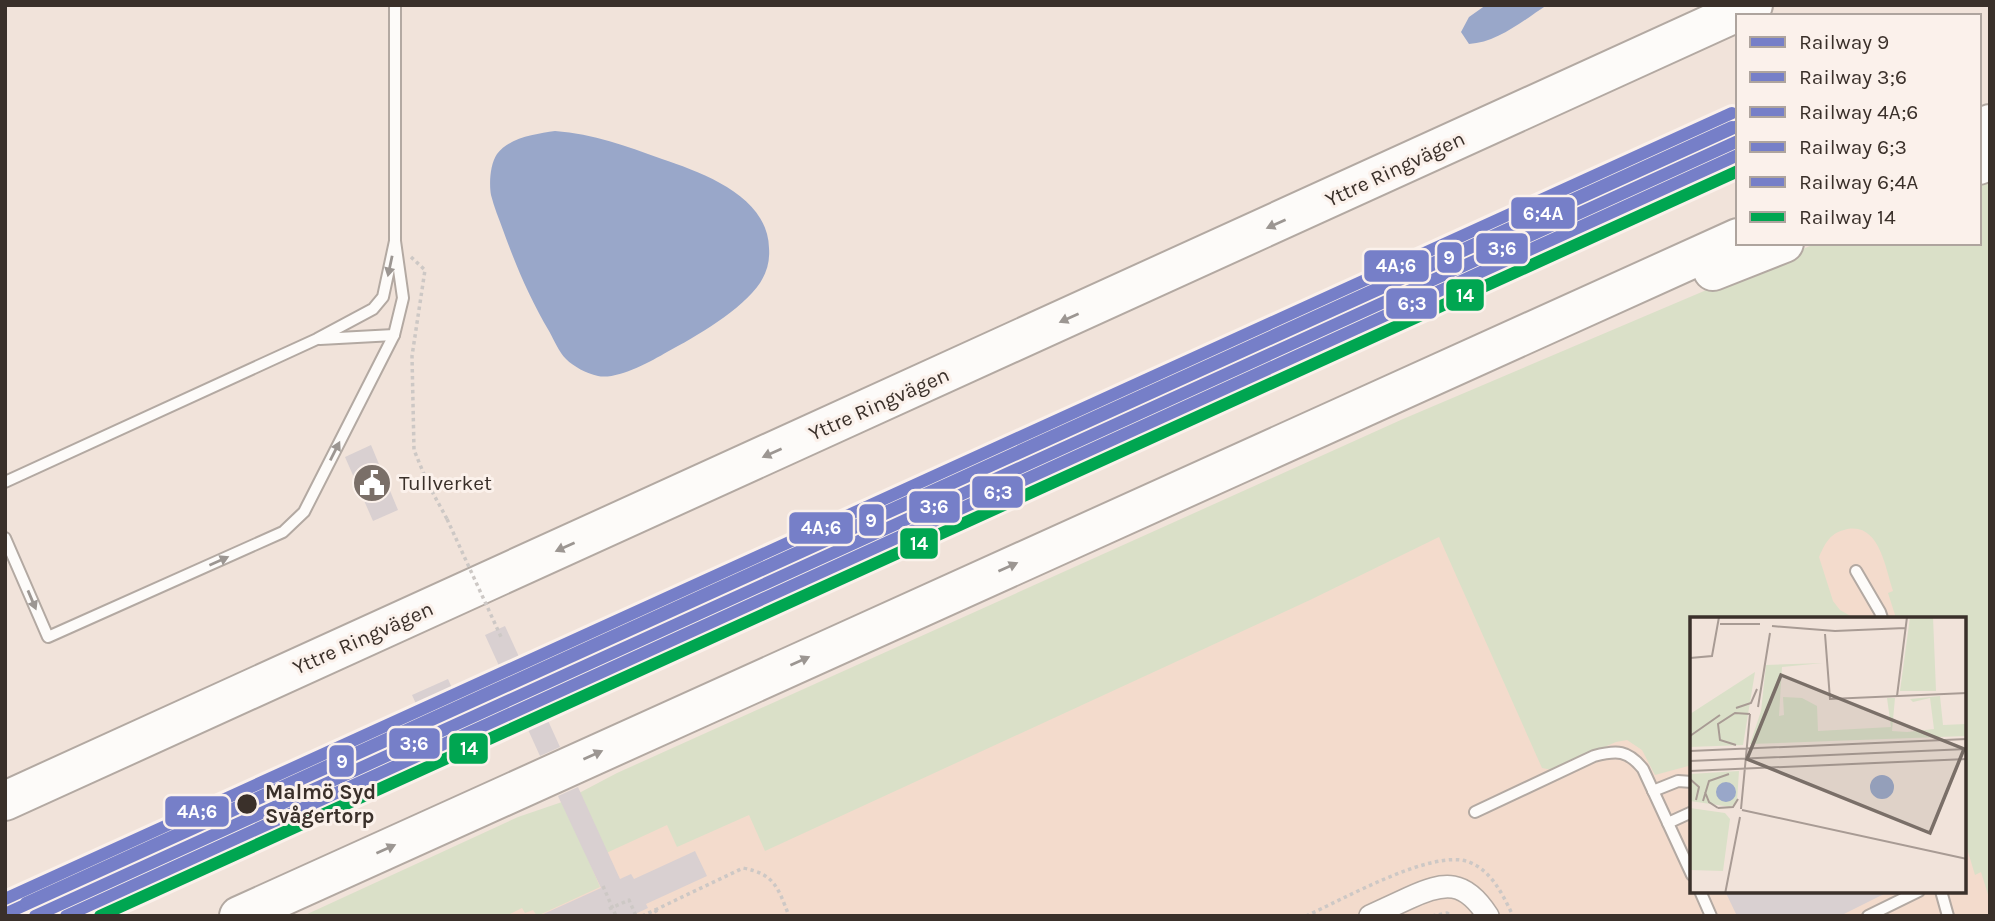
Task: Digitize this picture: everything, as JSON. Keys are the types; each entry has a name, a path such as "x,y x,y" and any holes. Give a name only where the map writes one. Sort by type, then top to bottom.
{"highway":[{"path":"1338,195 1700,5"},
{"name":"Yttre Ringvägen","path":"5,801 1753,5"},
{"path":"239,916 1736,239"},
{"path":"1253,456 1779,245"},
{"path":"253,916 324,877"}],"street":[{"path":"1370,916 1431,888 1446,886 1460,888 1473,896 1488,916"}],"lane":[{"path":"5,538 48,637 283,532 304,512 394,335 403,299 395,241 395,5"},
{"path":"5,482 317,339 373,309 383,298 395,241"},
{"path":"317,339 394,335"},
{"path":"1856,571 1882,617"},
{"path":"1475,812 1594,757 1608,752 1623,753 1633,757 1643,769 1690,871"},
{"path":"1653,791 1678,781 1690,782"},
{"path":"1668,823 1690,812"},
{"path":"1701,893 1711,916"},
{"path":"1868,916 1915,893"},
{"path":"1942,893 1948,916"}],"path":[{"path":"412,404 414,450 502,639"},
{"path":"642,916 743,868 758,871 772,880 789,916"},
{"path":"603,886 616,916"},
{"path":"611,908 629,900 636,916"},
{"path":"655,910 659,916"},
{"path":"1432,916 1447,913 1452,916"}],"shaded area":[{"path":"1990,179 1990,916 394,916 1974,245 1981,245"}],"green space":[{"path":"1990,172 1990,901 1981,872 1975,875 1967,849 1967,617 1896,617 1888,593 1893,591 1879,548 1865,532 1856,529 1844,530 1831,537 1819,557 1833,601 1840,610 1852,617 1690,617 1690,766 1655,775 1642,750 1627,740 1616,742 1552,770 1542,768 1439,537 1310,600 765,851 749,815 677,847 667,825 589,861 600,887 537,916 533,910 525,913 522,908 506,916 303,916 518,817 562,802 617,773 1403,419 1812,245 1981,245 1981,175"}],"water":[{"path":"1486,5 1547,5 1490,40 1469,44 1461,32 1469,17"},
{"path":"555,131 623,145 696,172 730,189 758,214 766,230 769,257 760,283 742,303 717,322 652,361 606,377 573,365 559,349 518,269 490,190 493,163 502,148 524,137"}],"building":[{"name":"Tullverket","path":"371,445 398,510 373,521 345,457"},
{"path":"505,626 560,747 540,756 485,635"},
{"path":"448,679 476,742 368,790 360,772 432,739 412,695"},
{"path":"578,787 620,879 631,874 634,879 695,851 707,876 646,904 648,908 631,916 539,916 601,888 558,796"},
{"path":"1726,893 1886,893 1840,916 1737,916"}],"rail line":[{"name":"4A;6","path":"5,899 1732,113"},
{"name":"6;4A","path":"26,903 1732,127"},
{"name":"9","path":"5,914 1736,127"},
{"name":"3;6","path":"35,916 1736,142"},
{"name":"6;3","path":"66,916 1736,156"},
{"name":"14","path":"100,916 1736,172"}],"place":[{"name":"Tullverket","path":"372,483"},
{"name":"Malmö Syd Svågertorp","path":"247,804"}]}
